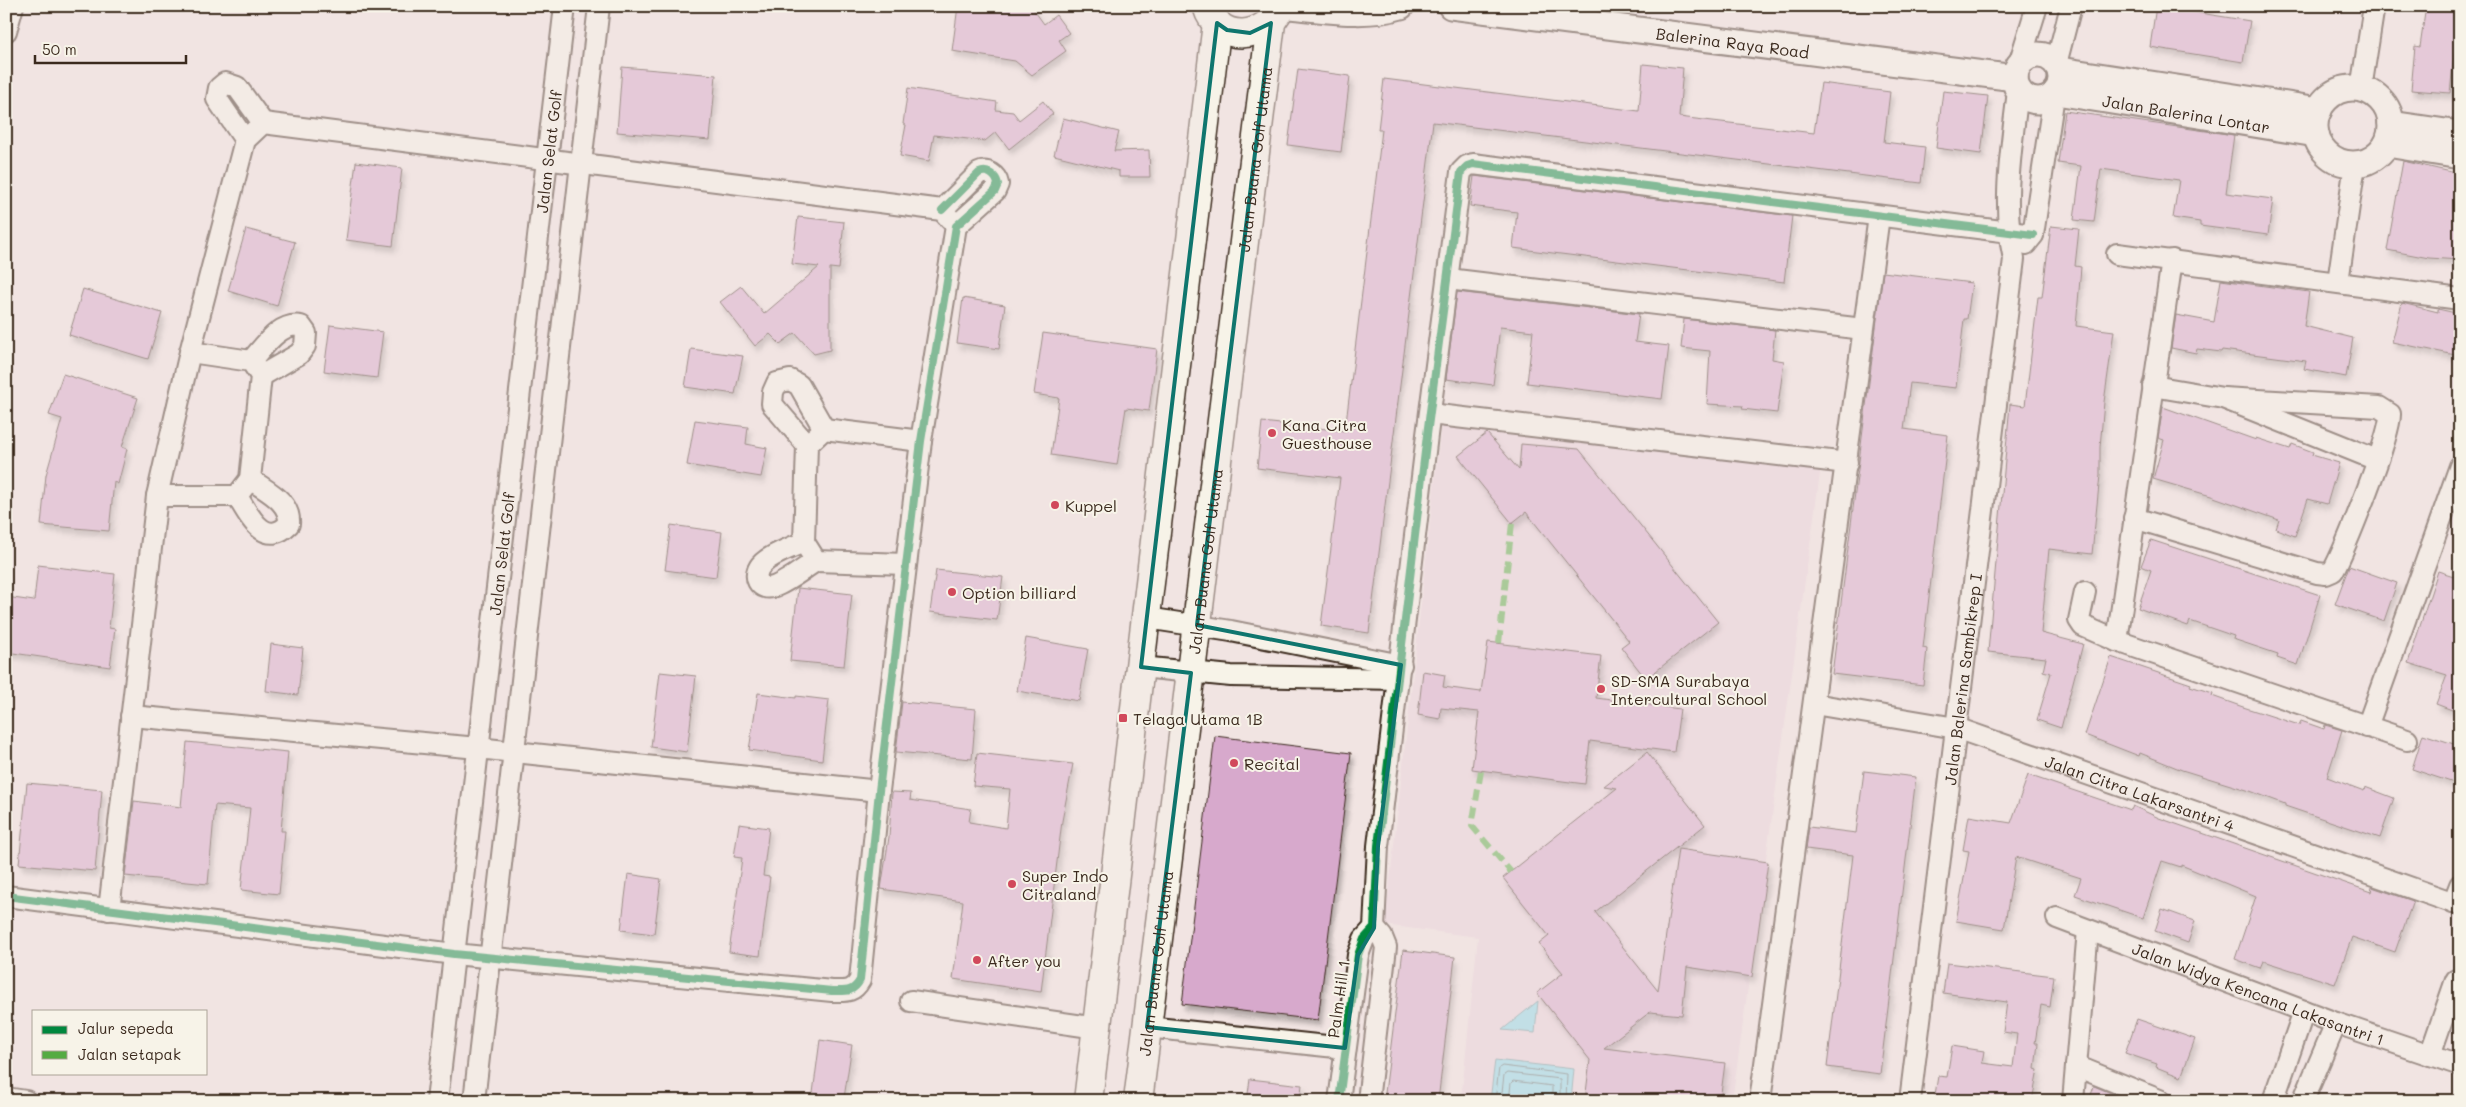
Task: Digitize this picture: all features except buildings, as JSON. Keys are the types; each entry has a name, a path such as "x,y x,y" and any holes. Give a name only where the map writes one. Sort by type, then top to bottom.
{"main road":[{"path":"1212,15 1227,30 1250,33 1280,12"},
{"name":"Jalan Buana Golf Utama","path":"1138,1101 1197,625 1280,12"},
{"path":"1088,1101 1141,667 1212,15"}],"street":[{"path":"6,31 13,6"},
{"name":"Jalan Selat Golf","path":"436,1101 566,6"},
{"name":"Jalan Selat Golf","path":"474,1101 599,6"},
{"path":"1280,12 1362,12 1386,10 1401,6"},
{"name":"Balerina Raya Road","path":"1451,6 2017,77"},
{"name":"Jalan Balerina Sambikrep I","path":"1910,1101 2014,259 2008,233 2007,191 2017,77 2037,6"},
{"path":"2014,259 2033,235 2057,80 2071,6"},
{"path":"2361,89 2374,6"},
{"path":"2034,55 2050,58 2057,80 2039,101 2023,96 2017,77 2034,55"},
{"name":"Jalan Balerina Lontar","path":"2057,80 2319,110"},
{"name":"Jalan Balerina Lontar","path":"2057,80 2316,134"},
{"path":"245,140 217,99 219,88 226,83 237,87 263,123 547,161 942,210 956,226"},
{"path":"2348,89 2361,89 2376,96 2387,108 2389,134 2373,158 2354,164 2341,162 2330,156 2321,146 2316,134 2316,121 2319,110 2326,100 2336,92 2348,89"},
{"path":"110,910 157,496 190,352 245,140 263,123"},
{"path":"2389,134 2460,134"},
{"path":"2389,134 2460,156"},
{"path":"1368,1101 1386,948 1382,938 1374,928 1378,846 1461,172 1467,166 1473,164 2033,235"},
{"path":"2338,282 2354,164"},
{"path":"6,896 491,958 849,991 856,987 860,980 879,792 921,441 956,226 995,191 998,184 997,179 989,172 983,171 979,173 942,210"},
{"path":"1760,1101 1879,216"},
{"path":"2118,254 2460,299"},
{"path":"2117,641 2172,260"},
{"path":"1448,279 1863,329"},
{"path":"190,352 256,368 250,480 237,496"},
{"path":"816,562 804,542 807,445 772,404 773,392 777,383 790,380 799,385 824,429"},
{"path":"2134,518 2326,574 2333,571 2337,564 2378,460 2390,421 2390,414 2379,407 2223,398 2153,386"},
{"path":"2223,398 2378,460"},
{"path":"1430,414 1847,463"},
{"path":"824,429 921,441"},
{"path":"807,445 824,429"},
{"path":"2367,727 2460,466"},
{"path":"237,496 258,528 270,533 282,531 289,524 290,515 286,508 250,480"},
{"path":"157,496 237,496"},
{"path":"804,542 762,564 755,578 759,584 765,588 776,586 816,562 906,564"},
{"path":"2085,592 2079,616 2080,624 2117,641 2407,740"},
{"path":"1146,618 1197,625 1400,672"},
{"path":"1141,667 1191,673 1400,672"},
{"name":"Jalan Citra Lakarsantri 4","path":"1814,704 1956,728 2458,898"},
{"path":"131,716 478,748 879,792"},
{"name":"Jalan Widya Kencana Lakasantri 1","path":"2057,918 2336,1023 2460,1065"},
{"name":"Palm Hill 1","path":"1339,1101 1358,955 1364,939 1374,928"},
{"path":"2073,1101 2088,930"},
{"path":"2430,1055 2456,980"},
{"path":"910,1001 1097,1028"},
{"path":"2273,1101 2304,1011"},
{"path":"2304,1101 2336,1023"},
{"name":"Palm Hill 1","path":"1147,1027 1345,1048"},
{"path":"2076,1066 2162,1101"},
{"path":"6,1098 26,1101"}],"highlighted area":[{"path":"1217,23 1227,30 1250,33 1271,23 1197,625 1401,665 1378,846 1374,928 1358,955 1345,1048 1147,1027 1191,673 1141,667"}],"shaded area":[{"name":"SD-SMA Surabaya Intercultural School","path":"1443,409 1823,452 1732,1101 1461,1101 1478,937 1385,925"}],"water":[{"path":"1538,1001 1535,1033 1502,1030"},
{"path":"1495,1060 1574,1069 1571,1101 1490,1101"}],"marked path":[{"path":"1499,643 1512,523"},
{"path":"1481,771 1472,826 1511,872"}],"cycle path":[{"path":"1339,1101 1358,955 1364,939 1374,928 1378,846 1427,435 1461,172 1467,166 1473,164 2033,235"},
{"path":"6,896 454,954 832,991 848,990 854,987 860,980 879,791 921,441 956,226 995,191 998,184 997,181 988,172 979,173 942,210"}],"place":[{"name":"Kana Citra Guesthouse","path":"1272,433"},
{"name":"Kuppel","path":"1055,505"},
{"name":"Option billiard","path":"952,592"},
{"name":"SD-SMA Surabaya Intercultural School","path":"1601,689"},
{"name":"Telaga Utama 1B","path":"1123,718"},
{"name":"Recital","path":"1234,763"},
{"name":"Super Indo Citraland","path":"1012,884"},
{"name":"After you","path":"977,960"}]}
